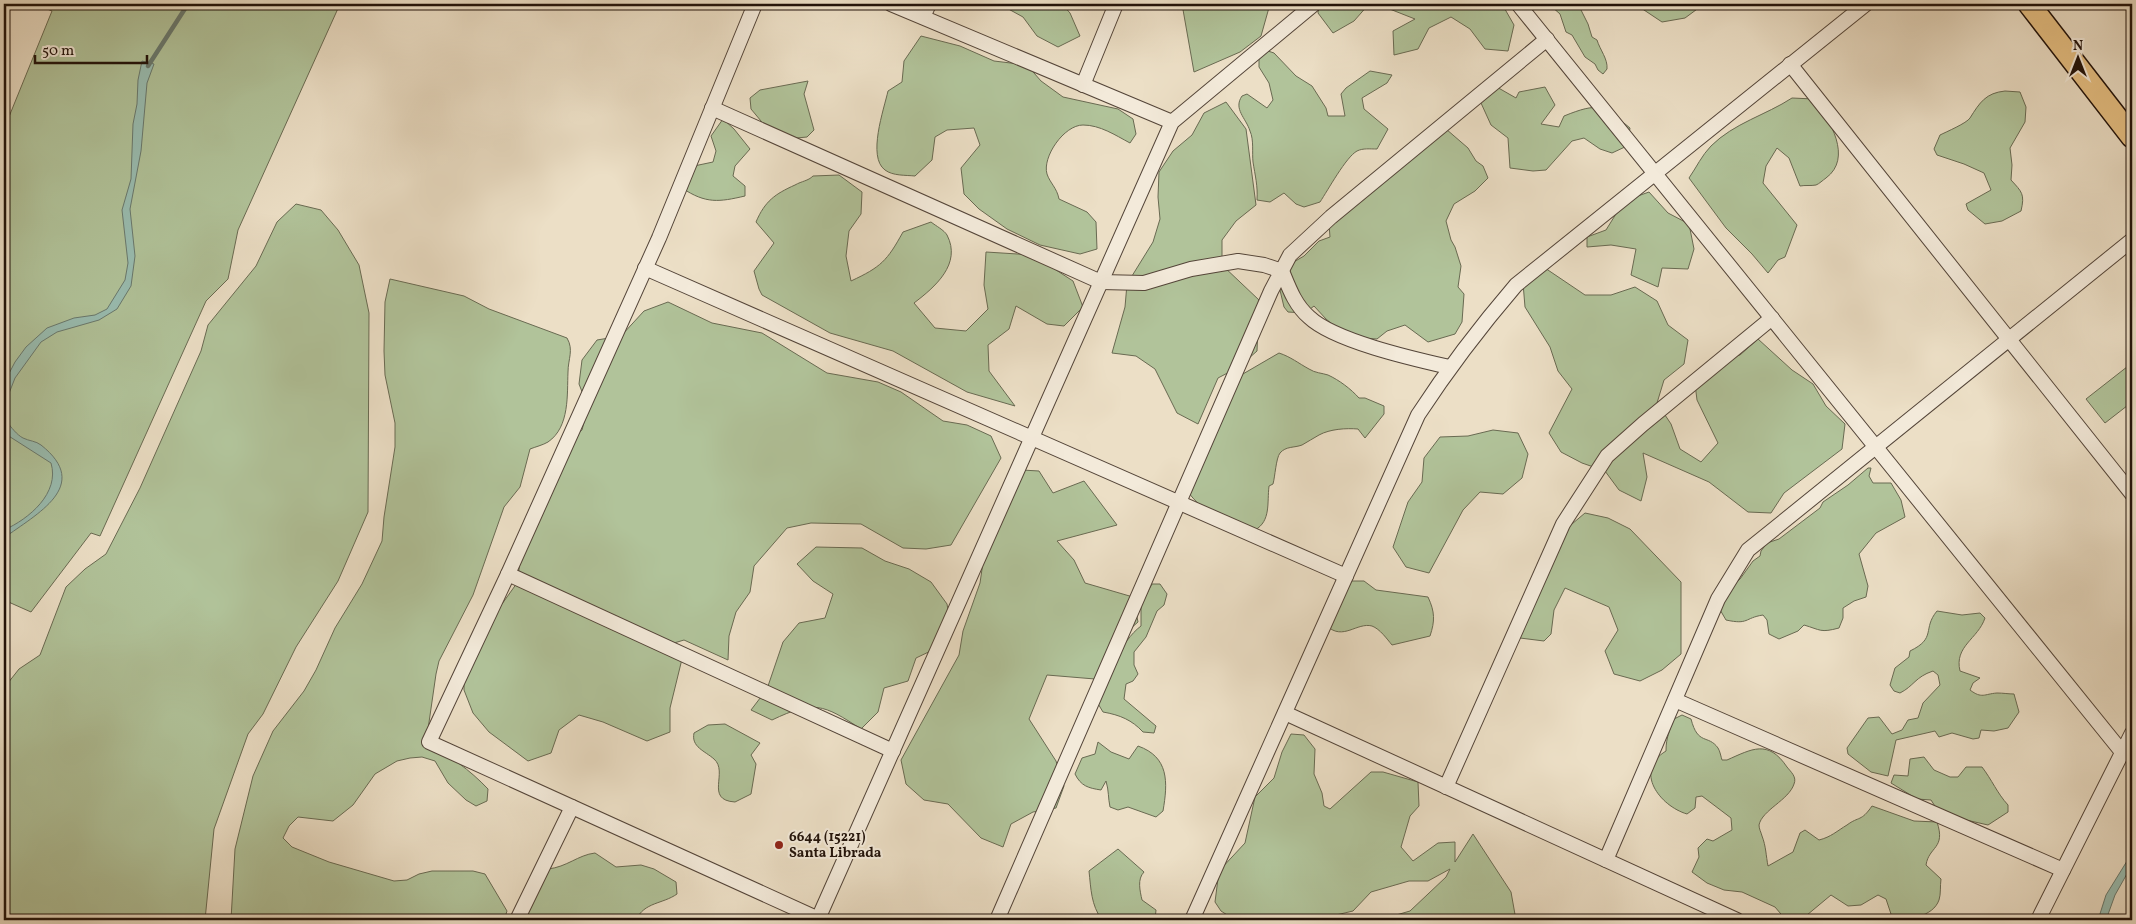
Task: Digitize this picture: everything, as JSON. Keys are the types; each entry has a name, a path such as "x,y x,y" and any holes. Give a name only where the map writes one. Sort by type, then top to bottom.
{"main road":[{"path":"2029,4 2132,137"}],"street":[{"path":"755,4 645,268 508,574 429,742 820,920 892,751 1172,122 1314,4"},
{"path":"891,4 1172,122"},
{"path":"923,17 929,4"},
{"path":"1083,85 1116,4"},
{"path":"1518,4 2122,752"},
{"path":"1192,920 1418,415 1449,367 1479,328 1516,286 1866,4"},
{"path":"997,920 1179,502 1290,255 1331,217 1547,39"},
{"path":"1790,64 2132,494"},
{"path":"712,108 1101,282 1144,284 1191,268 1238,261 1264,265 1282,271 1295,301 1309,318 1344,337 1449,367"},
{"path":"1606,860 1718,599 1748,550 2132,240"},
{"path":"645,268 1346,576"},
{"path":"1446,786 1563,524 1607,456 1772,318"},
{"path":"508,574 892,751"},
{"path":"1675,700 2063,870"},
{"path":"1285,713 1737,920"},
{"path":"2038,920 2132,733"},
{"path":"517,920 572,807"}],"green space":[{"path":"35,4 340,4 238,230 228,279 206,301 100,536 91,533 31,612 4,600 4,129 52,11"},
{"path":"1002,4 1062,4 1070,13 1080,36 1058,47 1037,36 1023,17"},
{"path":"1182,4 1270,4 1261,36 1240,52 1194,72"},
{"path":"1319,4 1369,4 1354,21 1333,33 1318,13"},
{"path":"1377,4 1502,4 1514,25 1508,51 1485,49 1470,29 1451,17 1429,28 1418,49 1394,55 1393,31 1415,19"},
{"path":"1553,4 1568,4 1580,8 1592,37 1597,40 1605,58 1607,69 1603,74 1595,64 1585,57 1572,35 1566,32 1560,14 1551,6"},
{"path":"1642,4 1704,4 1685,18 1662,22 1641,8"},
{"path":"921,36 960,46 994,61 1027,65 1041,81 1063,97 1118,109 1133,119 1136,134 1130,143 1107,131 1089,125 1076,126 1056,143 1048,159 1047,174 1059,199 1087,212 1096,222 1097,249 1080,254 1040,245 1007,229 979,209 964,194 961,168 980,145 974,128 947,130 935,137 932,160 915,176 888,172 880,164 877,155 878,132 888,91 902,82 904,61"},
{"path":"1259,48 1274,53 1296,76 1312,86 1326,108 1328,116 1345,116 1341,94 1346,88 1370,71 1392,75 1387,83 1362,98 1364,109 1388,129 1377,149 1362,149 1353,154 1320,202 1304,207 1296,204 1284,193 1270,202 1257,200 1252,138 1239,105 1242,96 1247,94 1267,108 1273,100 1269,83 1259,67"},
{"path":"808,81 804,94 814,130 807,137 786,139 771,133 751,109 750,98 760,90"},
{"path":"1495,86 1516,98 1519,92 1545,87 1555,105 1541,124 1559,127 1564,116 1585,109 1600,108 1606,110 1630,128 1627,146 1612,153 1600,149 1584,138 1572,141 1546,170 1533,171 1510,168 1508,138 1491,125 1481,103"},
{"path":"1998,92 2020,92 2026,107 2025,122 2010,148 2011,180 2022,194 2023,201 2021,211 2002,221 1985,224 1968,210 1966,204 1991,190 1984,173 1937,155 1934,149 1940,135 1968,120 1984,99"},
{"path":"1792,98 1814,99 1832,128 1836,139 1838,160 1834,170 1818,184 1800,186 1789,158 1777,148 1766,166 1763,183 1797,225 1785,257 1778,260 1768,273 1726,228 1689,178 1705,153 1720,138 1740,125"},
{"path":"1226,102 1246,129 1256,205 1236,221 1222,240 1222,265 1259,300 1257,351 1239,367 1218,378 1198,424 1177,413 1155,369 1136,356 1112,353 1125,307 1127,284 1153,242 1160,219 1158,197 1159,172 1173,151 1192,135 1204,113"},
{"path":"723,119 750,149 735,166 733,176 745,186 745,196 728,200 698,197 682,188 694,166 713,162 716,151 711,136"},
{"path":"1446,129 1468,148 1476,161 1483,166 1488,178 1475,191 1454,204 1446,221 1461,266 1458,287 1464,294 1462,322 1455,334 1428,342 1405,325 1387,331 1377,339 1348,337 1326,319 1314,306 1305,313 1288,312 1284,307 1279,286 1292,263 1304,256 1319,241 1330,237 1329,224"},
{"path":"839,175 862,192 861,214 849,231 846,256 851,281 870,272 882,262 903,232 931,222 947,235 951,246 949,265 938,282 914,303 935,328 966,331 988,309 984,285 986,252 1033,255 1073,281 1083,307 1064,326 1047,324 1016,306 1009,329 988,345 989,371 1015,406 967,392 893,351 830,333 762,295 754,271 774,243 756,222 763,209 776,195 813,176"},
{"path":"1649,192 1668,213 1689,224 1694,249 1688,269 1662,268 1658,287 1631,275 1636,249 1611,245 1587,247 1587,237 1606,230 1624,201"},
{"path":"296,204 321,210 338,230 359,265 369,313 368,512 338,581 296,647 263,714 248,734 214,829 205,920 4,920 4,688 19,669 40,655 66,587 85,569 106,554 140,488 201,351 208,325 256,266 277,222"},
{"path":"1542,266 1585,295 1611,295 1635,287 1657,301 1668,325 1688,340 1684,364 1664,380 1657,403 1671,424 1680,449 1701,462 1718,443 1697,400 1694,376 1716,361 1740,355 1758,339 1792,370 1813,384 1826,406 1845,424 1842,449 1784,493 1771,513 1748,512 1709,482 1643,453 1647,477 1641,501 1619,490 1605,471 1582,463 1561,452 1549,433 1572,389 1558,371 1550,347 1525,307 1523,283"},
{"path":"390,279 464,296 489,309 567,338 570,351 566,410 564,419 555,436 548,442 530,449 520,487 504,507 473,595 439,661 436,674 426,743 459,763 474,775 488,789 487,801 476,806 466,800 448,783 435,761 422,757 410,758 397,761 375,774 353,805 333,821 298,817 289,826 283,838 292,847 329,862 394,881 407,880 419,874 432,871 473,871 485,874 507,911 504,920 231,920 235,849 253,776 273,731 304,691 316,670 335,628 362,584 382,541 395,447 395,423 385,375 384,351 385,302"},
{"path":"668,302 712,323 762,333 827,373 878,382 901,392 943,421 967,425 991,436 1001,458 951,545 926,549 903,548 861,524 811,523 787,528 754,566 750,592 736,612 729,636 728,660 684,640 661,647 682,659 670,708 670,732 647,741 603,722 579,715 559,730 551,753 528,761 489,732 473,713 464,690 464,665 483,619 502,604 517,583 524,535 563,446 582,430 588,407 579,384 582,360 597,340 621,336 644,311"},
{"path":"1279,353 1311,370 1332,377 1345,385 1359,398 1365,398 1384,406 1384,414 1365,438 1358,429 1338,429 1328,431 1302,445 1282,451 1278,459 1273,484 1269,486 1266,517 1264,522 1255,530 1208,511 1186,489 1236,378"},
{"path":"2132,363 2132,402 2105,423 2086,399"},
{"path":"1493,430 1518,433 1528,454 1522,478 1503,494 1480,492 1463,510 1429,573 1406,567 1393,547 1408,502 1422,482 1424,458 1440,437 1468,436"},
{"path":"1868,468 1871,468 1869,476 1873,483 1891,483 1901,500 1905,517 1876,533 1859,554 1868,586 1866,597 1854,601 1843,608 1843,618 1839,628 1824,631 1804,625 1798,631 1779,639 1769,634 1767,620 1763,615 1743,621 1726,620 1719,608 1728,590 1740,579 1753,561 1760,556 1767,543 1779,539"},
{"path":"1022,470 1039,471 1053,493 1084,481 1117,525 1057,541 1074,560 1085,583 1133,597 1138,622 1120,638 1095,679 1047,675 1029,719 1056,761 1064,786 1056,808 1033,812 1011,824 1003,847 981,838 948,804 924,800 906,784 901,760 959,655 963,631 980,583 987,535"},
{"path":"1585,513 1608,518 1630,529 1681,582 1681,654 1662,670 1640,681 1614,674 1605,651 1618,630 1609,607 1565,588 1554,610 1551,634 1544,641 1520,638 1520,614 1566,529"},
{"path":"816,547 862,548 885,561 909,569 931,582 947,604 951,628 937,648 916,658 908,681 884,688 878,712 861,729 837,714 818,708 798,709 772,720 751,710 767,689 783,642 799,623 825,618 833,594 813,581 797,564"},
{"path":"1341,581 1364,581 1376,590 1428,597 1434,616 1430,636 1392,645 1381,632 1372,626 1361,626 1344,632 1333,630 1327,626"},
{"path":"1152,584 1160,584 1167,594 1164,605 1157,611 1146,637 1134,652 1134,665 1138,674 1133,681 1126,684 1124,699 1156,726 1154,733 1143,732 1125,719 1103,712 1097,702 1104,682 1120,650 1141,626 1141,604"},
{"path":"1937,611 1962,615 1980,613 1985,618 1960,655 1960,671 1980,678 1973,683 1970,690 1977,694 2014,694 2019,712 2008,728 1994,731 1981,730 1979,738 1973,739 1952,733 1939,737 1935,731 1896,740 1888,776 1871,772 1848,754 1847,748 1868,718 1879,717 1892,734 1902,730 1908,720 1918,718 1923,703 1940,685 1938,675 1933,671 1922,676 1900,693 1894,691 1890,685 1895,668 1909,657 1910,651 1924,642 1930,623"},
{"path":"1682,715 1691,719 1700,736 1711,741 1718,748 1722,760 1727,760 1752,750 1766,750 1780,758 1793,775 1795,781 1791,790 1765,815 1759,825 1768,866 1793,852 1800,833 1805,830 1819,840 1823,839 1862,817 1872,806 1914,821 1937,822 1940,837 1926,865 1941,879 1940,898 1936,906 1926,914 1893,920 1886,899 1878,895 1861,905 1848,906 1831,895 1801,920 1786,920 1775,907 1742,892 1724,890 1707,883 1692,872 1699,857 1698,848 1707,839 1713,841 1732,830 1731,818 1702,796 1696,797 1695,808 1687,814 1668,804 1654,787 1651,778 1652,768 1656,759 1666,751 1672,720"},
{"path":"725,724 760,743 751,755 756,764 751,794 735,802 726,800 721,796 719,791 718,764 699,748 694,738 694,733 708,725"},
{"path":"1291,734 1304,735 1315,749 1314,774 1322,793 1324,806 1330,809 1371,772 1383,772 1418,782 1419,806 1410,816 1401,847 1413,861 1438,843 1455,842 1455,862 1473,834 1511,892 1516,920 1379,920 1410,911 1446,877 1450,869 1428,881 1409,881 1371,892 1353,911 1315,920 1235,920 1221,911 1215,902 1219,871 1245,843 1255,797 1274,778 1282,752"},
{"path":"1098,742 1111,752 1129,759 1138,746 1156,757 1164,772 1166,790 1163,811 1156,817 1128,807 1118,810 1110,807 1106,781 1101,790 1082,784 1075,774 1082,758 1095,754"},
{"path":"1924,757 1934,770 1950,777 1958,777 1966,767 1982,767 2008,805 2008,812 1988,825 1940,814 1931,800 1917,799 1891,783 1894,775 1908,776 1910,759"},
{"path":"1118,849 1144,872 1140,882 1142,900 1156,910 1155,920 1102,920 1098,914 1092,897 1089,871"},
{"path":"595,853 616,867 641,865 654,869 676,882 677,894 649,906 639,914 636,920 521,920 548,869"}],"water":[{"path":"142,61 154,64 147,83 141,151 130,209 135,256 131,286 117,309 99,320 57,332 41,342 15,378 6,401 7,422 21,437 41,445 56,460 62,473 61,486 54,498 31,519 4,538 4,530 23,519 40,504 51,485 53,474 51,463 4,433 4,383 15,362 26,347 47,328 74,318 95,315 107,309 125,280 128,263 122,210 131,179 133,124"},
{"path":"2132,853 2132,865 2115,895 2106,920 2098,920 2106,895"}],"waterway":[{"path":"148,66 188,4"}],"place":[{"name":"6644 (15221) Santa Librada","path":"779,845"}]}
